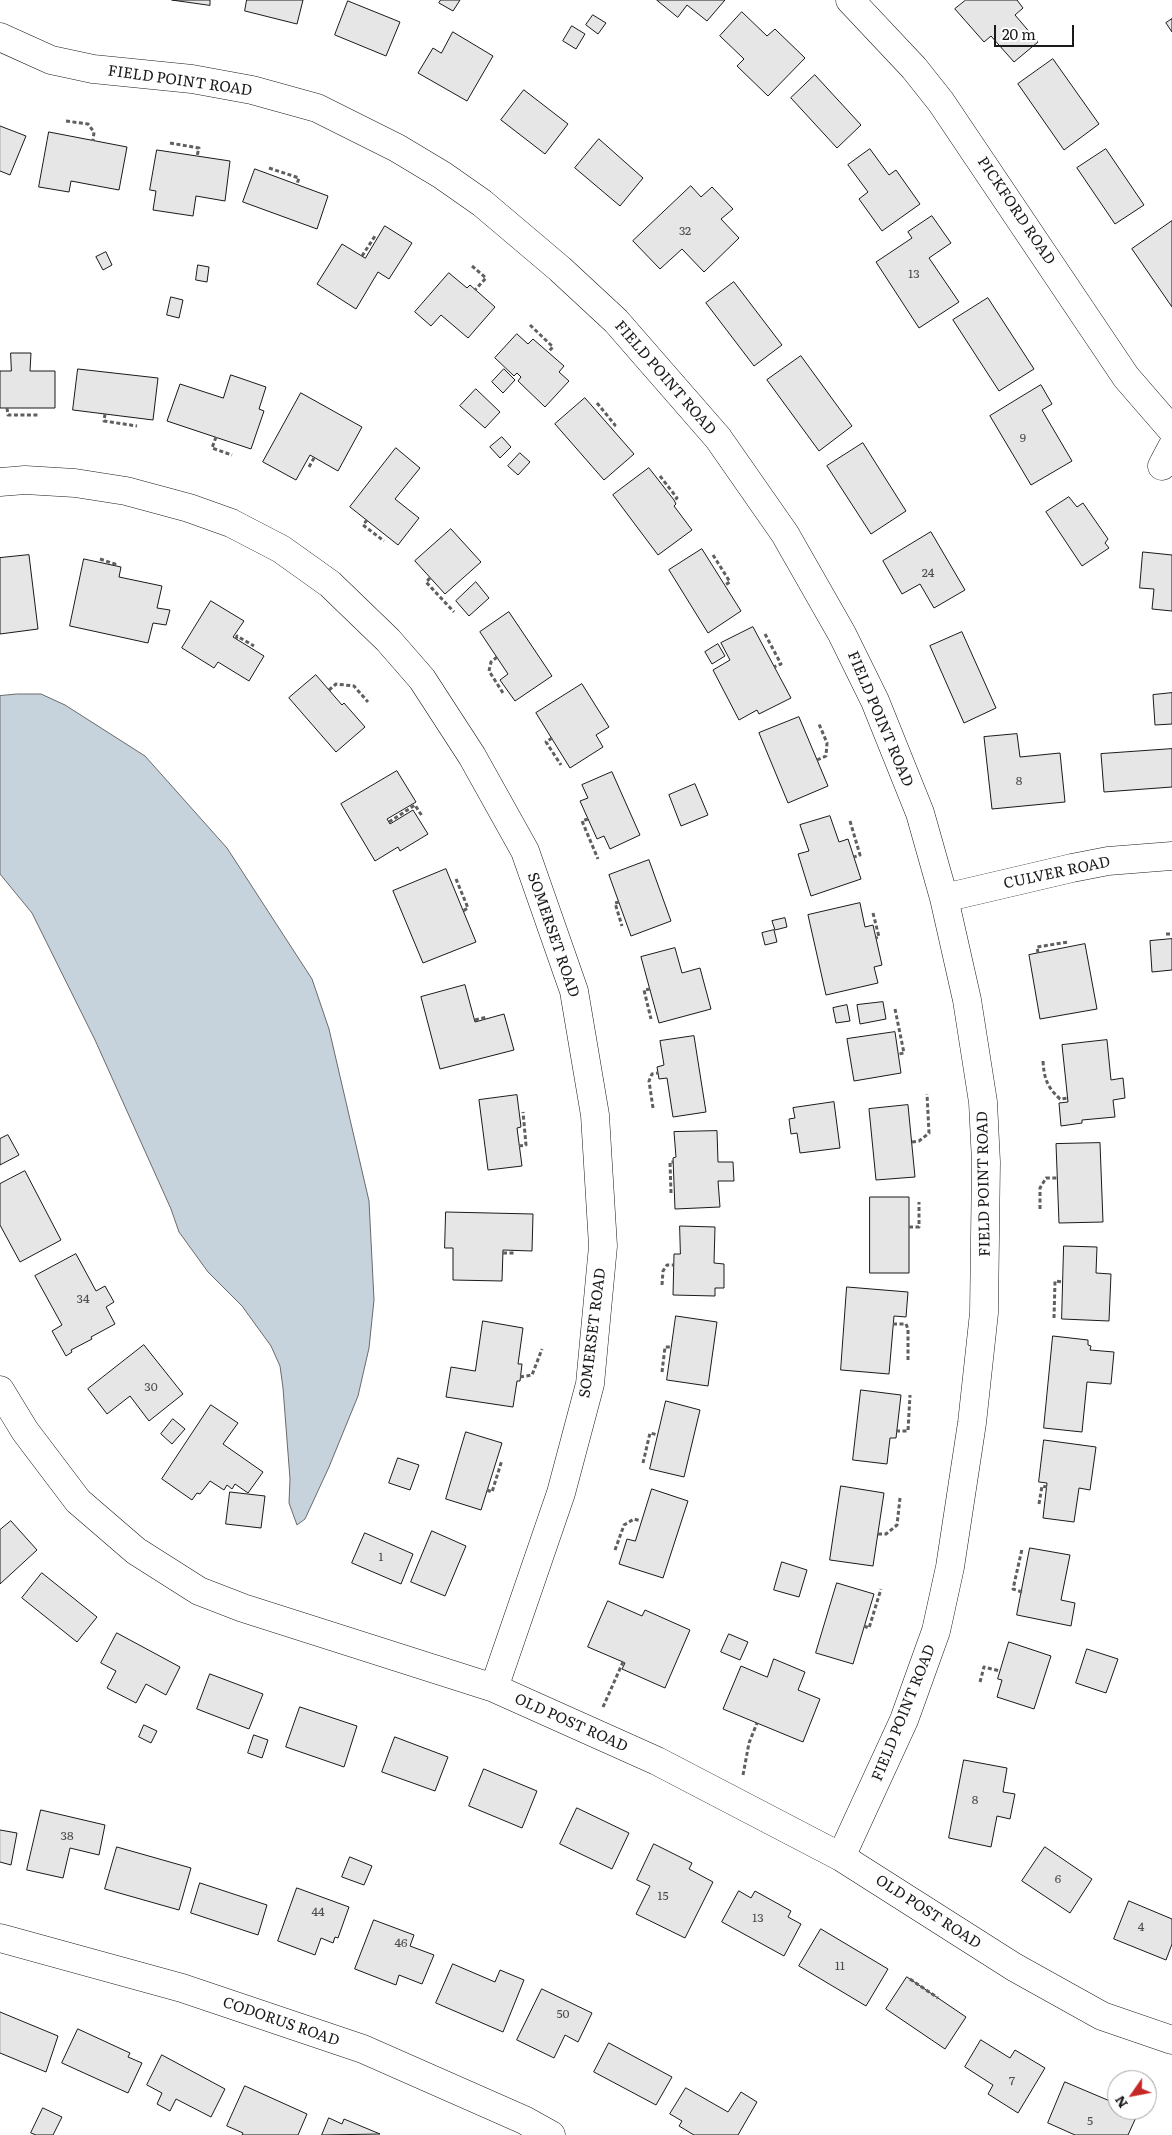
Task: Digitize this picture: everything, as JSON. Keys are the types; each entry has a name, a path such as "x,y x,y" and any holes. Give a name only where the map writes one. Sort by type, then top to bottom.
{"street":[{"name":"PICKFORD ROAD","path":"850,0 914,68 946,108 1126,377 1172,430"},
{"name":"FIELD POINT ROAD","path":"0,37 51,60 77,66 192,79 252,90 317,108 381,139 442,175 482,203 565,274 616,321 718,438 785,534 842,634 875,701 920,814 944,898 967,1000 983,1102 986,1162 984,1313 972,1423 950,1568 936,1631 904,1720 842,1857"},
{"name":"SOMERSET ROAD","path":"0,482 25,480 75,483 126,491 189,508 231,523 281,549 330,584 388,640 422,679 472,756 524,852 574,991 595,1115 603,1246 590,1384 561,1493 494,1688"},
{"name":"CULVER ROAD","path":"944,898 1108,861 1172,856"},
{"name":"OLD POST ROAD","path":"0,1390 25,1431 78,1501 136,1552 199,1591 243,1608 494,1688 656,1761 842,1857 1014,1967 1102,2016 1172,2040"},
{"name":"CODORUS ROAD","path":"0,1938 182,1988 363,2049 524,2120 551,2135"}],"path":[{"path":"66,121 88,124 94,132 93,141"},
{"path":"170,143 199,148 197,156"},
{"path":"269,168 299,178 297,184"},
{"path":"362,256 374,236"},
{"path":"472,266 486,278 475,290"},
{"path":"530,326 553,347 548,352"},
{"path":"597,403 615,425 612,428"},
{"path":"7,408 8,415 40,415"},
{"path":"105,414 104,421 137,426"},
{"path":"216,437 212,448 232,455"},
{"path":"309,467 314,458"},
{"path":"660,476 677,498 674,500"},
{"path":"367,520 364,525 384,541"},
{"path":"713,555 730,582 725,585"},
{"path":"100,559 115,564 114,566"},
{"path":"430,578 426,582 454,612"},
{"path":"765,634 780,664 774,667"},
{"path":"236,639 237,636 254,646"},
{"path":"497,657 491,662 489,671 503,694"},
{"path":"329,690 336,684 354,686 368,702"},
{"path":"817,760 826,756 827,743 819,724"},
{"path":"552,738 546,742 561,765"},
{"path":"389,822 415,805 422,816"},
{"path":"588,819 582,821 598,859"},
{"path":"850,821 860,855 854,857"},
{"path":"456,879 468,908 463,910"},
{"path":"619,902 615,903 622,926"},
{"path":"873,913 879,937 876,938"},
{"path":"1166,934 1172,934"},
{"path":"1038,953 1037,947 1068,942"},
{"path":"650,989 644,990 651,1019"},
{"path":"895,1010 904,1053 898,1054"},
{"path":"475,1020 487,1017"},
{"path":"1043,1061 1044,1075 1049,1088 1060,1099 1068,1098"},
{"path":"652,1108 649,1081 652,1074 658,1073"},
{"path":"912,1142 919,1141 929,1132 927,1094"},
{"path":"519,1146 526,1145 523,1112"},
{"path":"671,1193 670,1162 673,1162"},
{"path":"1040,1209 1040,1188 1046,1178 1058,1178"},
{"path":"909,1227 920,1227 919,1202"},
{"path":"503,1253 516,1254"},
{"path":"662,1285 663,1271 667,1265 673,1265"},
{"path":"1054,1318 1055,1281 1063,1282"},
{"path":"893,1324 906,1324 908,1329 908,1361"},
{"path":"662,1372 665,1347 672,1347"},
{"path":"520,1377 532,1375 542,1348"},
{"path":"896,1431 908,1432 910,1395"},
{"path":"643,1463 650,1433 658,1435"},
{"path":"487,1490 492,1492 502,1460"},
{"path":"1039,1504 1042,1486 1047,1487"},
{"path":"878,1534 886,1534 897,1525 900,1498"},
{"path":"615,1550 624,1524 634,1519 642,1521"},
{"path":"1022,1549 1013,1590 1022,1592"},
{"path":"864,1626 869,1628 882,1589"},
{"path":"603,1708 623,1662"},
{"path":"980,1682 984,1667 1000,1671"},
{"path":"743,1776 749,1743 757,1723"},
{"path":"910,1979 938,1998"}],"shaded area":[{"path":"41,694 65,705 145,756 227,848 312,979 329,1029 369,1201 374,1300 369,1348 358,1396 305,1519 297,1525 289,1503 290,1479 280,1366 271,1346 242,1306 208,1272 179,1232 171,1209 95,1040 32,913 0,874 0,696"}],"building":[{"path":"172,0 210,0 210,5"},
{"path":"247,0 303,0 297,24 245,11"},
{"path":"441,0 460,0 453,11 439,3"},
{"path":"657,0 725,0 707,21 687,5 678,17"},
{"path":"966,0 1017,0 1023,8 1015,15 1038,42 1014,62 991,36 984,42 955,9"},
{"path":"348,1 400,22 386,56 335,35"},
{"path":"742,12 767,36 775,29 805,58 768,96 737,66 744,59 720,36"},
{"path":"593,15 606,23 598,34 586,25"},
{"path":"1172,19 1172,32 1166,23"},
{"path":"572,26 585,34 576,49 563,41"},
{"path":"453,32 493,56 467,101 418,73 433,48 441,53"},
{"path":"1053,59 1099,124 1064,150 1018,84"},
{"path":"815,75 861,125 837,148 791,98"},
{"path":"524,90 568,124 545,154 501,120"},
{"path":"0,126 26,136 10,175 0,171"},
{"path":"49,132 127,147 119,190 71,181 69,192 39,187"},
{"path":"599,139 643,178 620,206 575,168"},
{"path":"870,149 889,175 896,170 920,204 882,231 859,199 868,192 848,165"},
{"path":"1106,149 1144,205 1115,224 1077,168"},
{"path":"157,150 230,161 225,201 196,196 193,216 153,210 156,191 150,190"},
{"path":"255,169 328,196 317,229 243,202"},
{"path":"691,186 701,197 712,187 733,209 721,219 739,238 704,272 682,249 660,269 633,241"},
{"path":"932,216 951,243 929,258 959,302 919,328 876,262 912,238 908,232"},
{"path":"1172,221 1172,307 1132,249"},
{"path":"385,226 412,243 389,279 378,272 356,309 317,284 342,244 365,258"},
{"path":"106,252 112,265 103,270 96,257"},
{"path":"198,265 209,267 207,282 196,280"},
{"path":"449,273 467,288 470,285 495,307 468,338 441,315 431,326 415,312"},
{"path":"734,282 782,345 754,366 706,303"},
{"path":"171,297 183,300 179,318 167,315"},
{"path":"988,298 1034,369 999,391 953,320"},
{"path":"517,334 528,344 533,339 564,366 559,372 569,381 545,407 518,381 521,377 517,373 514,376 495,358"},
{"path":"11,353 31,353 30,371 55,371 55,408 0,408 0,371 11,371"},
{"path":"801,356 852,426 819,451 767,380"},
{"path":"78,369 158,378 153,420 73,410"},
{"path":"504,369 515,380 503,393 492,382"},
{"path":"231,375 266,387 259,409 264,411 251,449 167,421 180,384 223,398"},
{"path":"1041,385 1052,404 1042,410 1072,461 1031,485 990,416"},
{"path":"476,389 500,412 485,428 460,406"},
{"path":"301,393 362,427 338,471 310,455 296,480 263,462"},
{"path":"585,398 634,454 604,480 555,424"},
{"path":"502,437 511,447 500,458 490,447"},
{"path":"863,443 906,511 871,534 827,466"},
{"path":"396,448 420,468 395,499 419,518 398,545 350,507"},
{"path":"520,453 530,462 518,475 508,466"},
{"path":"649,468 674,500 676,504 674,506 692,530 658,555 613,495"},
{"path":"1069,497 1077,507 1083,503 1108,539 1105,543 1109,548 1082,566 1046,512"},
{"path":"451,529 481,562 445,594 415,561"},
{"path":"931,532 965,590 934,608 920,584 902,594 883,561"},
{"path":"702,549 741,611 708,633 669,570"},
{"path":"1143,552 1172,555 1172,611 1152,609 1154,589 1140,588"},
{"path":"29,555 38,629 0,634 0,558"},
{"path":"84,559 121,567 119,577 162,586 157,608 170,610 166,625 153,623 148,643 70,626"},
{"path":"476,582 489,598 469,616 456,601"},
{"path":"211,601 244,621 233,637 264,656 249,681 218,662 214,668 182,648"},
{"path":"509,612 552,676 515,701 500,680 508,674 480,632"},
{"path":"753,627 791,698 759,714 757,710 739,720 713,670 730,660 721,643"},
{"path":"962,632 996,708 964,723 930,646"},
{"path":"718,644 725,656 712,664 705,652"},
{"path":"316,675 342,705 344,703 365,727 336,752 289,698"},
{"path":"582,684 609,727 596,735 603,747 570,768 536,713"},
{"path":"1172,693 1172,724 1155,725 1153,695"},
{"path":"799,717 828,786 788,803 759,733"},
{"path":"1017,734 1020,757 1060,753 1065,802 992,809 984,737"},
{"path":"1172,749 1172,787 1104,792 1101,754"},
{"path":"397,771 416,802 387,819 390,824 413,810 428,834 400,851 398,847 375,861 341,804"},
{"path":"612,772 640,835 610,849 604,836 597,839 580,801 588,798 582,785"},
{"path":"695,784 708,815 681,826 669,795"},
{"path":"830,816 839,842 848,839 861,879 811,896 798,854 809,851 800,825"},
{"path":"649,860 671,921 631,936 609,875"},
{"path":"446,869 476,942 423,963 393,891"},
{"path":"860,903 865,927 873,925 882,965 874,967 878,983 826,995 808,915"},
{"path":"785,918 787,927 775,930 772,921"},
{"path":"774,930 777,942 765,945 762,933"},
{"path":"1172,939 1172,970 1152,972 1150,941"},
{"path":"1085,944 1097,1009 1040,1019 1029,955"},
{"path":"675,948 682,973 700,968 711,1009 659,1023 641,957"},
{"path":"465,985 475,1022 504,1014 514,1050 440,1069 421,997"},
{"path":"883,1002 886,1019 860,1024 857,1005"},
{"path":"847,1005 850,1021 836,1023 833,1008"},
{"path":"895,1032 901,1073 854,1081 847,1039"},
{"path":"694,1036 706,1112 673,1117 667,1078 659,1079 657,1067 664,1065 660,1041"},
{"path":"1107,1040 1111,1080 1123,1078 1125,1098 1113,1100 1115,1117 1082,1120 1082,1123 1061,1126 1059,1103 1068,1102 1062,1045"},
{"path":"517,1095 521,1127 517,1128 522,1166 488,1170 479,1100"},
{"path":"834,1102 840,1148 800,1153 797,1133 791,1134 789,1119 795,1118 793,1108"},
{"path":"908,1105 915,1177 876,1180 869,1109"},
{"path":"717,1131 718,1162 733,1162 734,1181 718,1181 720,1207 675,1209 673,1158 676,1157 674,1132"},
{"path":"8,1135 19,1155 0,1165 0,1139"},
{"path":"1100,1143 1103,1222 1059,1223 1056,1144"},
{"path":"25,1171 61,1240 20,1262 0,1225 0,1184"},
{"path":"870,1197 909,1197 909,1273 870,1273"},
{"path":"446,1212 533,1214 532,1251 503,1250 502,1281 453,1280 453,1248 445,1248"},
{"path":"680,1226 715,1227 714,1263 724,1264 724,1288 715,1288 715,1296 673,1295 674,1254 680,1254"},
{"path":"1064,1246 1097,1247 1096,1273 1111,1274 1109,1321 1062,1319"},
{"path":"76,1254 96,1291 105,1286 114,1302 106,1307 115,1324 71,1350 72,1352 66,1356 52,1331 62,1325 35,1276"},
{"path":"847,1287 908,1292 906,1317 894,1316 889,1374 841,1370"},
{"path":"676,1316 717,1322 708,1386 667,1380"},
{"path":"483,1321 523,1328 518,1364 522,1364 520,1381 517,1381 513,1407 446,1397 451,1367 475,1371"},
{"path":"1053,1336 1088,1340 1088,1345 1091,1346 1090,1350 1114,1352 1111,1384 1087,1382 1082,1432 1044,1428"},
{"path":"144,1345 183,1394 149,1421 130,1396 107,1414 88,1389"},
{"path":"861,1390 901,1395 896,1438 890,1438 887,1464 853,1460"},
{"path":"666,1401 700,1410 684,1477 650,1469"},
{"path":"211,1405 238,1423 223,1444 263,1472 248,1493 235,1484 232,1489 227,1485 224,1490 210,1481 200,1494 197,1493 192,1500 162,1479"},
{"path":"173,1419 185,1429 172,1444 161,1434"},
{"path":"466,1432 502,1443 481,1510 446,1499"},
{"path":"1044,1440 1096,1447 1090,1490 1079,1488 1074,1522 1043,1518 1047,1483 1039,1482"},
{"path":"398,1458 419,1465 410,1490 389,1483"},
{"path":"841,1486 884,1493 873,1566 830,1560"},
{"path":"652,1489 688,1501 663,1578 619,1564 627,1539 635,1541"},
{"path":"230,1492 265,1496 261,1528 226,1524"},
{"path":"11,1521 37,1550 0,1584 0,1530"},
{"path":"432,1531 466,1546 445,1596 411,1582"},
{"path":"365,1533 413,1554 401,1584 352,1563"},
{"path":"1030,1548 1070,1555 1061,1600 1075,1603 1071,1626 1017,1615"},
{"path":"782,1562 807,1570 799,1597 774,1590"},
{"path":"42,1573 97,1617 77,1642 22,1598"},
{"path":"837,1583 874,1594 853,1664 816,1653"},
{"path":"608,1601 642,1616 645,1610 690,1630 665,1688 622,1669 625,1663 588,1647"},
{"path":"117,1633 180,1667 166,1695 146,1684 136,1703 107,1688 116,1671 101,1663"},
{"path":"729,1634 748,1642 740,1660 721,1652"},
{"path":"1009,1642 1051,1656 1034,1709 997,1697 1002,1680 998,1679"},
{"path":"1087,1649 1118,1659 1106,1693 1076,1683"},
{"path":"774,1659 805,1672 798,1690 820,1699 803,1742 723,1709 741,1666 767,1677"},
{"path":"210,1674 263,1694 249,1729 197,1709"},
{"path":"300,1707 357,1726 344,1767 286,1747"},
{"path":"144,1725 157,1731 151,1743 139,1737"},
{"path":"254,1735 268,1740 262,1758 248,1753"},
{"path":"395,1737 448,1757 435,1791 382,1772"},
{"path":"964,1760 1007,1768 1003,1792 1015,1794 1010,1819 997,1816 991,1847 949,1838"},
{"path":"484,1769 537,1791 522,1828 469,1806"},
{"path":"577,1808 629,1833 612,1869 560,1844"},
{"path":"41,1810 105,1825 99,1855 70,1848 63,1878 27,1870"},
{"path":"0,1830 17,1833 11,1865 0,1862"},
{"path":"654,1844 692,1863 689,1869 713,1882 685,1938 636,1914 650,1886 637,1880"},
{"path":"117,1847 191,1868 179,1910 105,1889"},
{"path":"1045,1847 1092,1879 1070,1913 1022,1881"},
{"path":"350,1857 372,1866 364,1885 342,1877"},
{"path":"200,1883 267,1905 258,1935 191,1913"},
{"path":"297,1888 349,1907 338,1938 335,1937 333,1943 321,1938 315,1955 278,1941"},
{"path":"739,1891 751,1898 755,1891 791,1911 788,1917 801,1924 784,1956 722,1922"},
{"path":"1129,1901 1172,1919 1172,1944 1166,1960 1114,1939"},
{"path":"374,1920 414,1935 410,1946 434,1955 422,1984 399,1975 396,1985 355,1969"},
{"path":"821,1929 888,1969 866,2006 799,1966"},
{"path":"453,1964 495,1982 500,1970 524,1980 503,2032 436,2003"},
{"path":"907,1977 966,2017 945,2049 886,2009"},
{"path":"542,1989 592,2013 578,2042 565,2035 554,2058 517,2040"},
{"path":"0,2012 58,2036 46,2072 0,2053"},
{"path":"78,2029 130,2053 128,2057 142,2063 128,2093 62,2063"},
{"path":"981,2040 1010,2058 1015,2050 1045,2068 1018,2113 988,2094 993,2085 965,2067"},
{"path":"609,2043 672,2077 656,2105 594,2072"},
{"path":"162,2055 225,2089 211,2117 176,2099 170,2111 157,2104 162,2093 147,2085"},
{"path":"1065,2082 1107,2100 1107,2120 1135,2120 1128,2135 1075,2135 1048,2123"},
{"path":"245,2086 307,2114 298,2135 242,2135 243,2133 227,2126"},
{"path":"686,2088 728,2112 741,2092 757,2102 738,2135 694,2135 679,2126 682,2121 670,2114"},
{"path":"43,2108 62,2117 53,2135 36,2135 31,2133"},
{"path":"329,2118 342,2124 344,2119 380,2134 322,2135"}]}
